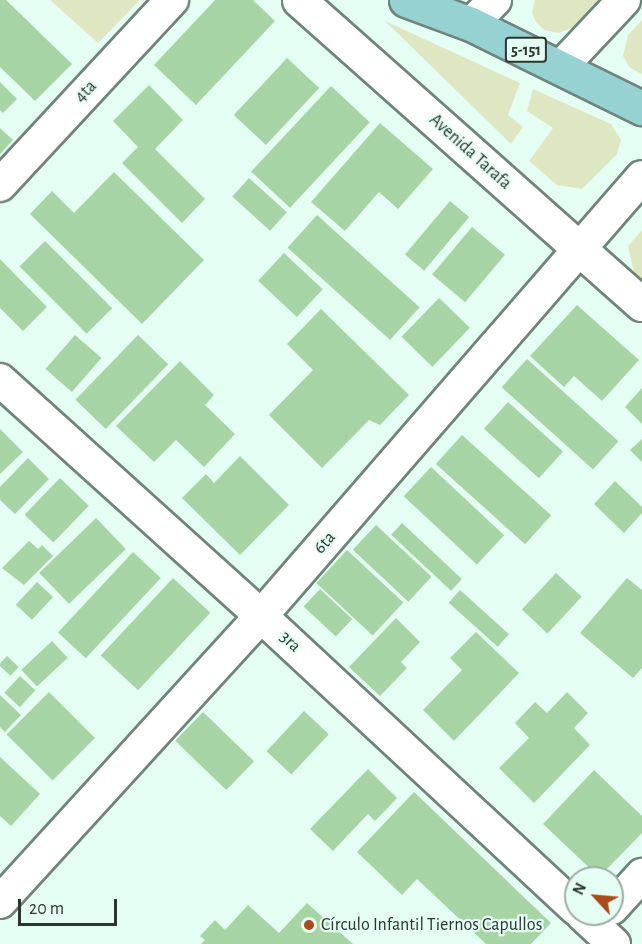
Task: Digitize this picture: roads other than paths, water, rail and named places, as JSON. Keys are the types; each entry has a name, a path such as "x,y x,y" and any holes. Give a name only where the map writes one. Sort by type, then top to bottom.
{"main road":[{"name":"5-151","path":"406,0 471,24 642,108"}],"street":[{"name":"4ta","path":"0,185 172,0"},
{"name":"Avenida Tarafa","path":"299,0 642,304"},
{"path":"471,24 495,0"},
{"path":"561,67 624,0"},
{"name":"6ta","path":"0,902 261,616 582,251 642,177"},
{"name":"3ra","path":"0,380 564,895"},
{"path":"624,893 642,875"}],"place":[{"name":"Círculo Infantil Tiernos Capullos","path":"309,925"}]}
